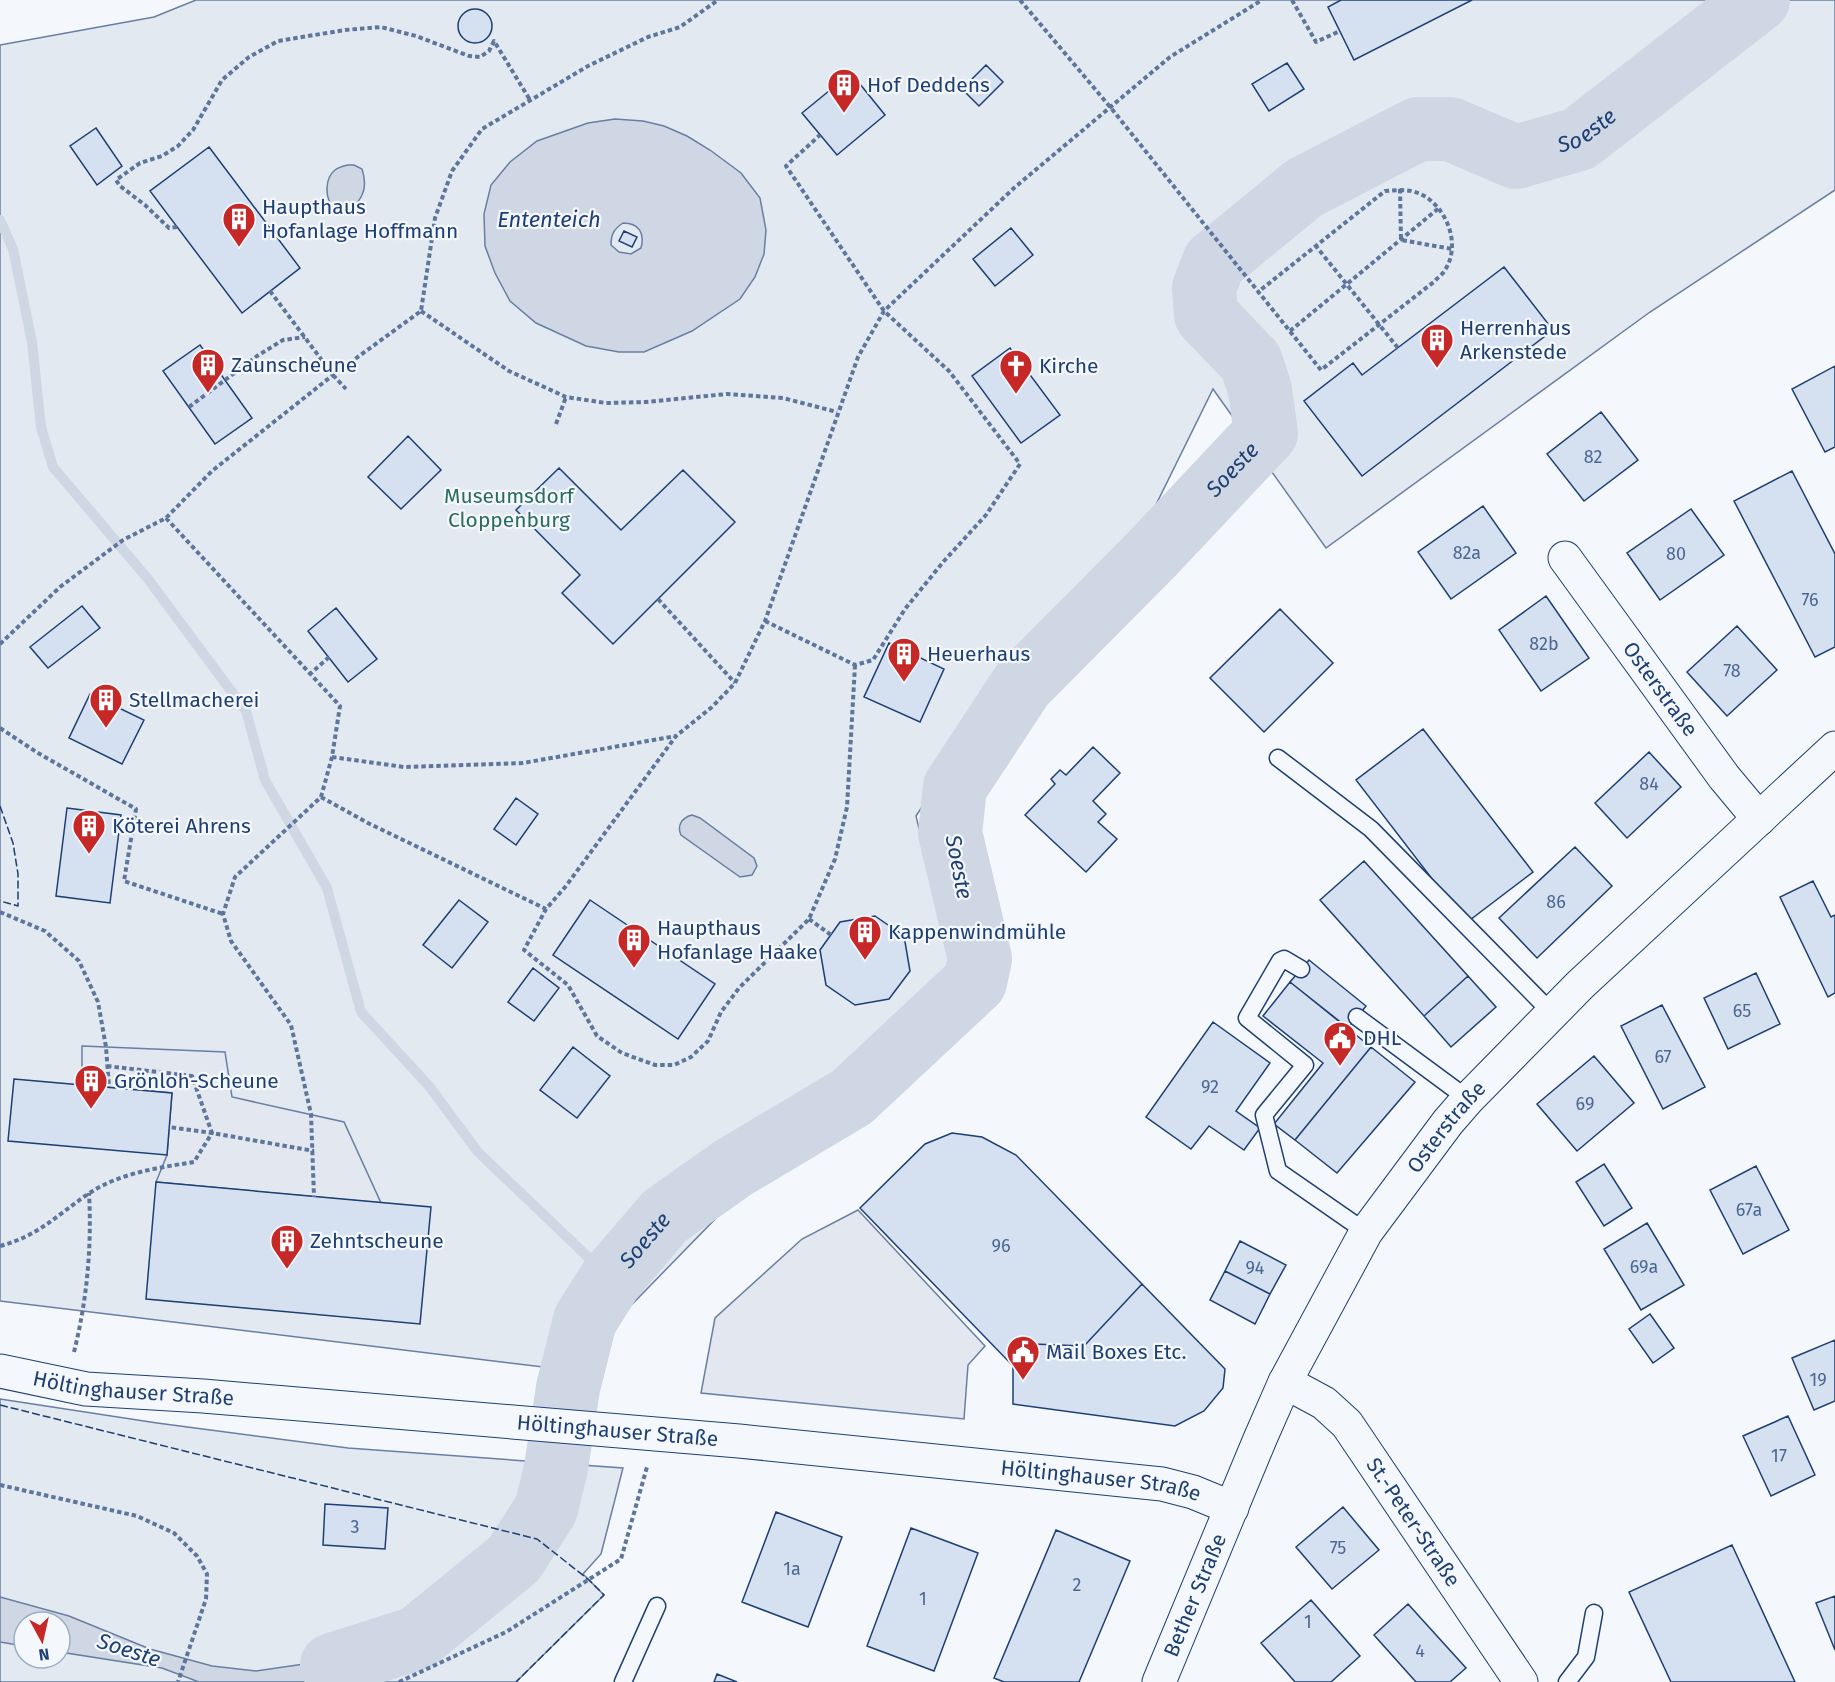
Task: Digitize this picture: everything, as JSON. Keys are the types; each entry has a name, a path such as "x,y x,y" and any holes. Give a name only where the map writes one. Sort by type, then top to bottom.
{"street":[{"name":"Osterstraße","path":"1565,558 1724,777 1759,819"},
{"name":"Osterstraße","path":"1232,1508 1285,1382 1366,1232 1448,1122 1552,1013 1835,748"},
{"name":"Höltinghauser Straße","path":"0,1371 86,1389 539,1423 1161,1484 1193,1492 1232,1508"},
{"name":"St.-Peter-Straße","path":"1285,1382 1324,1403 1347,1424 1521,1682"},
{"name":"Bether Straße","path":"1159,1682 1232,1508"}],"lane":[{"path":"1278,758 1371,829 1552,1013"},
{"path":"1301,969 1284,959 1280,961 1247,1018 1305,1065 1264,1115 1278,1171 1366,1232"},
{"path":"1357,1017 1468,1099"},
{"path":"623,1682 657,1606"},
{"path":"1567,1682 1586,1657 1594,1613"}],"path":[{"path":"0,644 60,587 123,540 166,518 212,471 333,375 421,311 435,218 452,171 482,129 598,61 648,37 680,27 718,0"},
{"path":"1020,0 1111,108 1320,370 1446,269 1452,249 1450,232 1439,208 1418,193 1401,189 1385,191 1258,291"},
{"path":"855,665 847,807 835,859 809,919 739,988 721,1012 708,1041 691,1057 674,1065 655,1065 622,1053 597,1036 568,985 524,950 546,909 566,886 676,736 712,707 735,682 765,621 858,357 884,311 1014,188 1170,57 1262,0"},
{"path":"1292,0 1317,42 1340,31"},
{"path":"177,227 169,228 116,180 133,167 162,156 178,146 193,130 222,80 249,57 278,40 381,27 480,57 489,51 494,41 530,100"},
{"path":"765,621 855,665 873,660 905,609 986,515 1020,464 949,371 884,311 786,166 820,135"},
{"path":"1401,189 1401,240"},
{"path":"1290,331 1439,208"},
{"path":"1401,240 1452,249"},
{"path":"1315,245 1398,348"},
{"path":"270,291 346,389"},
{"path":"421,311 509,371 566,397 606,403 727,394 783,398 837,412"},
{"path":"189,407 257,356 283,340 305,337"},
{"path":"556,424 566,397"},
{"path":"166,518 340,706 332,757 321,797 235,877 223,914 231,941 291,1025 311,1114 314,1197"},
{"path":"658,599 735,682"},
{"path":"309,675 329,657"},
{"path":"0,728 65,769 136,809 124,881 223,914"},
{"path":"332,757 404,767 523,764 676,736"},
{"path":"321,797 368,823 546,909"},
{"path":"0,912 45,931 79,962 98,1002 109,1087"},
{"path":"809,919 831,935"},
{"path":"107,1066 192,1076 212,1133"},
{"path":"169,1127 314,1151"},
{"path":"0,1246 17,1241 48,1225 89,1193 122,1176 194,1162 212,1133"},
{"path":"73,1355 82,1321 91,1240 89,1193"},
{"path":"399,1682 506,1632 621,1559 646,1469 650,1433"},
{"path":"0,1485 137,1516 174,1533 198,1556 207,1574 206,1599 178,1680"}],"green space":[{"name":"Museumsdorf Cloppenburg","path":"196,0 1835,0 1835,190 1650,312 1326,548 1213,389 1144,529 1023,654 916,816 954,974 568,1370 0,1301 0,45 154,17"},
{"path":"0,1399 157,1423 348,1448 623,1468 601,1554 583,1574 604,1595 516,1682 0,1682"}],"shaded area":[{"path":"82,1046 225,1052 232,1097 344,1122 381,1203 156,1182 167,1155 172,1093 82,1085"},
{"path":"858,1210 985,1346 968,1365 964,1419 701,1393 715,1318 802,1239"}],"water":[{"name":"Ententeich","path":"615,119 643,121 664,126 687,136 741,173 760,198 766,230 764,254 755,277 740,299 692,331 644,352 619,352 586,346 536,323 510,301 495,273 485,246 484,214 491,185 510,162 537,141 588,123","holes":["623,223 629,223 640,230 642,238 641,248 631,254 619,252 611,245 615,230"]},
{"path":"348,165 362,169 364,190 353,206 345,210 338,210 331,204 327,194 329,178 335,170"},
{"path":"692,815 700,818 754,858 757,866 752,875 740,877 681,835 679,828 681,823"},
{"path":"0,1597 47,1610 12,1610 12,1644 0,1642"},
{"path":"72,1617 150,1649 212,1666 256,1671 318,1662 361,1649 417,1638 380,1657 306,1682 199,1682 162,1668 72,1654"}],"building":[{"path":"1341,0 1472,0 1354,60 1328,7"},
{"path":"475,9 487,14 492,26 487,38 475,43 463,38 458,26 463,14"},
{"path":"1287,63 1304,89 1269,111 1252,84"},
{"path":"986,65 1003,82 979,106 962,89"},
{"name":"Hof Deddens","path":"851,73 885,115 837,155 802,113"},
{"path":"96,128 122,166 97,185 70,146"},
{"name":"Haupthaus Hofanlage Hoffmann","path":"209,147 300,268 242,313 150,191"},
{"path":"1011,228 1033,255 995,286 973,259"},
{"path":"624,231 637,237 632,247 619,241"},
{"name":"Herrenhaus Arkenstede","path":"1504,267 1553,330 1362,476 1304,401 1353,363 1362,375"},
{"name":"Zaunscheune","path":"200,345 252,418 215,444 163,371"},
{"name":"Kirche","path":"1010,348 1060,415 1021,443 972,376"},
{"path":"1835,366 1835,447 1825,452 1792,389"},
{"path":"1601,412 1638,460 1584,501 1547,454"},
{"path":"408,436 441,470 401,509 368,477"},
{"path":"559,468 621,530 683,470 735,522 613,644 562,593 580,575 516,510"},
{"path":"1792,471 1835,554 1835,647 1815,657 1734,501"},
{"path":"1483,506 1516,553 1451,599 1418,552"},
{"path":"1691,509 1724,555 1660,600 1627,553"},
{"path":"1546,596 1589,658 1541,691 1499,630"},
{"path":"82,606 100,628 48,668 30,647"},
{"path":"336,608 377,659 348,682 308,631"},
{"path":"1280,609 1333,663 1264,732 1210,678"},
{"path":"1737,626 1777,670 1727,716 1687,672"},
{"name":"Heuerhaus","path":"889,643 944,669 920,722 864,697"},
{"name":"Stellmacherei","path":"90,694 144,720 122,764 69,738"},
{"path":"1423,729 1533,872 1466,923 1356,780"},
{"path":"1093,747 1120,773 1093,801 1106,814 1098,822 1117,839 1086,872 1025,815 1055,784 1051,779 1060,770 1066,775"},
{"path":"1649,752 1681,787 1627,838 1595,803"},
{"path":"516,798 538,814 516,845 494,829"},
{"name":"Köterei Ahrens","path":"67,808 121,815 110,903 56,896"},
{"path":"1575,847 1612,886 1537,958 1499,918"},
{"path":"1364,861 1468,976 1424,1016 1320,900"},
{"path":"1813,881 1831,917 1835,915 1835,993 1828,997 1780,897"},
{"path":"459,900 488,922 452,968 423,945"},
{"name":"Haupthaus Hofanlage Haake","path":"590,900 715,984 678,1039 553,955"},
{"name":"Kappenwindmühle","path":"875,916 904,936 910,971 889,999 855,1005 826,985 820,950 840,922"},
{"path":"1309,960 1366,1006 1348,1028 1290,982"},
{"path":"533,968 559,988 534,1021 508,1002"},
{"path":"1756,973 1780,1024 1728,1049 1704,998"},
{"path":"1468,976 1496,1007 1451,1047 1424,1016"},
{"path":"1290,982 1371,1047 1295,1140 1274,1124 1323,1063 1263,1016"},
{"path":"1662,1005 1705,1087 1663,1109 1621,1026"},
{"path":"1213,1022 1270,1063 1236,1111 1260,1128 1244,1150 1209,1126 1191,1149 1146,1117"},
{"path":"573,1047 610,1076 577,1118 540,1090"},
{"path":"1371,1047 1415,1082 1337,1173 1295,1140"},
{"path":"1594,1056 1634,1103 1577,1151 1537,1104"},
{"name":"Grönloh-Scheune","path":"14,1079 172,1093 167,1155 8,1141"},
{"path":"952,1133 982,1137 1016,1155 1142,1284 1084,1346 1033,1344 1013,1366 860,1208 925,1144"},
{"path":"1604,1164 1632,1208 1604,1226 1576,1182"},
{"path":"1756,1166 1789,1230 1743,1254 1710,1190"},
{"name":"Zehntscheune","path":"156,1182 431,1207 420,1324 146,1299"},
{"path":"1647,1223 1684,1285 1641,1310 1604,1249"},
{"path":"1240,1241 1286,1265 1270,1294 1225,1271"},
{"path":"1225,1271 1270,1294 1255,1324 1210,1300"},
{"path":"1142,1284 1225,1369 1223,1388 1204,1411 1175,1426 1013,1404 1013,1366 1033,1344 1084,1346"},
{"path":"1650,1314 1674,1348 1653,1363 1629,1329"},
{"path":"1835,1340 1835,1401 1814,1410 1792,1358"},
{"path":"1788,1416 1815,1475 1771,1496 1743,1436"},
{"path":"325,1504 388,1508 385,1549 323,1545"},
{"path":"1343,1507 1379,1550 1332,1589 1296,1547"},
{"path":"776,1512 842,1537 808,1627 742,1602"},
{"path":"911,1528 978,1553 934,1671 867,1646"},
{"path":"1056,1530 1130,1561 1079,1682 1004,1682 994,1678"},
{"path":"1732,1545 1795,1682 1671,1682 1629,1592"},
{"path":"1835,1596 1835,1650 1816,1603"},
{"path":"1311,1600 1360,1656 1331,1682 1295,1682 1261,1643"},
{"path":"1408,1604 1466,1668 1450,1682 1416,1682 1374,1635"},
{"path":"717,1674 737,1682 714,1682"}],"waterway":[{"name":"Soeste","path":"332,1665 417,1638 514,1559 546,1509 556,1468 568,1388 585,1320 611,1279 665,1216 733,1168 852,1097 975,982 980,959 950,833 955,787 1022,685 1151,555 1266,433 1260,390 1251,362 1206,315 1204,288 1214,262 1304,188 1418,129 1450,129 1516,157 1579,139 1758,0"},
{"path":"0,220 13,249 32,342 41,427 53,467 148,579 246,711 265,780 327,888 361,1012 429,1086 478,1152 611,1279"}],"fence":[{"path":"0,806 13,843 18,874 18,906 0,901"},
{"path":"0,1405 537,1539 589,1580 604,1595 516,1682"}],"place":[{"name":"Hof Deddens","path":"844,114"},
{"name":"Haupthaus Hofanlage Hoffmann","path":"239,248"},
{"name":"Herrenhaus Arkenstede","path":"1437,369"},
{"name":"Zaunscheune","path":"208,394"},
{"name":"Kirche","path":"1016,395"},
{"name":"Heuerhaus","path":"904,683"},
{"name":"Stellmacherei","path":"106,729"},
{"name":"Köterei Ahrens","path":"89,855"},
{"name":"Kappenwindmühle","path":"865,961"},
{"name":"Haupthaus Hofanlage Haake","path":"634,969"},
{"name":"DHL","path":"1340,1067"},
{"name":"Grönloh-Scheune","path":"91,1110"},
{"name":"Zehntscheune","path":"287,1270"},
{"name":"Mail Boxes Etc.","path":"1023,1381"}]}
